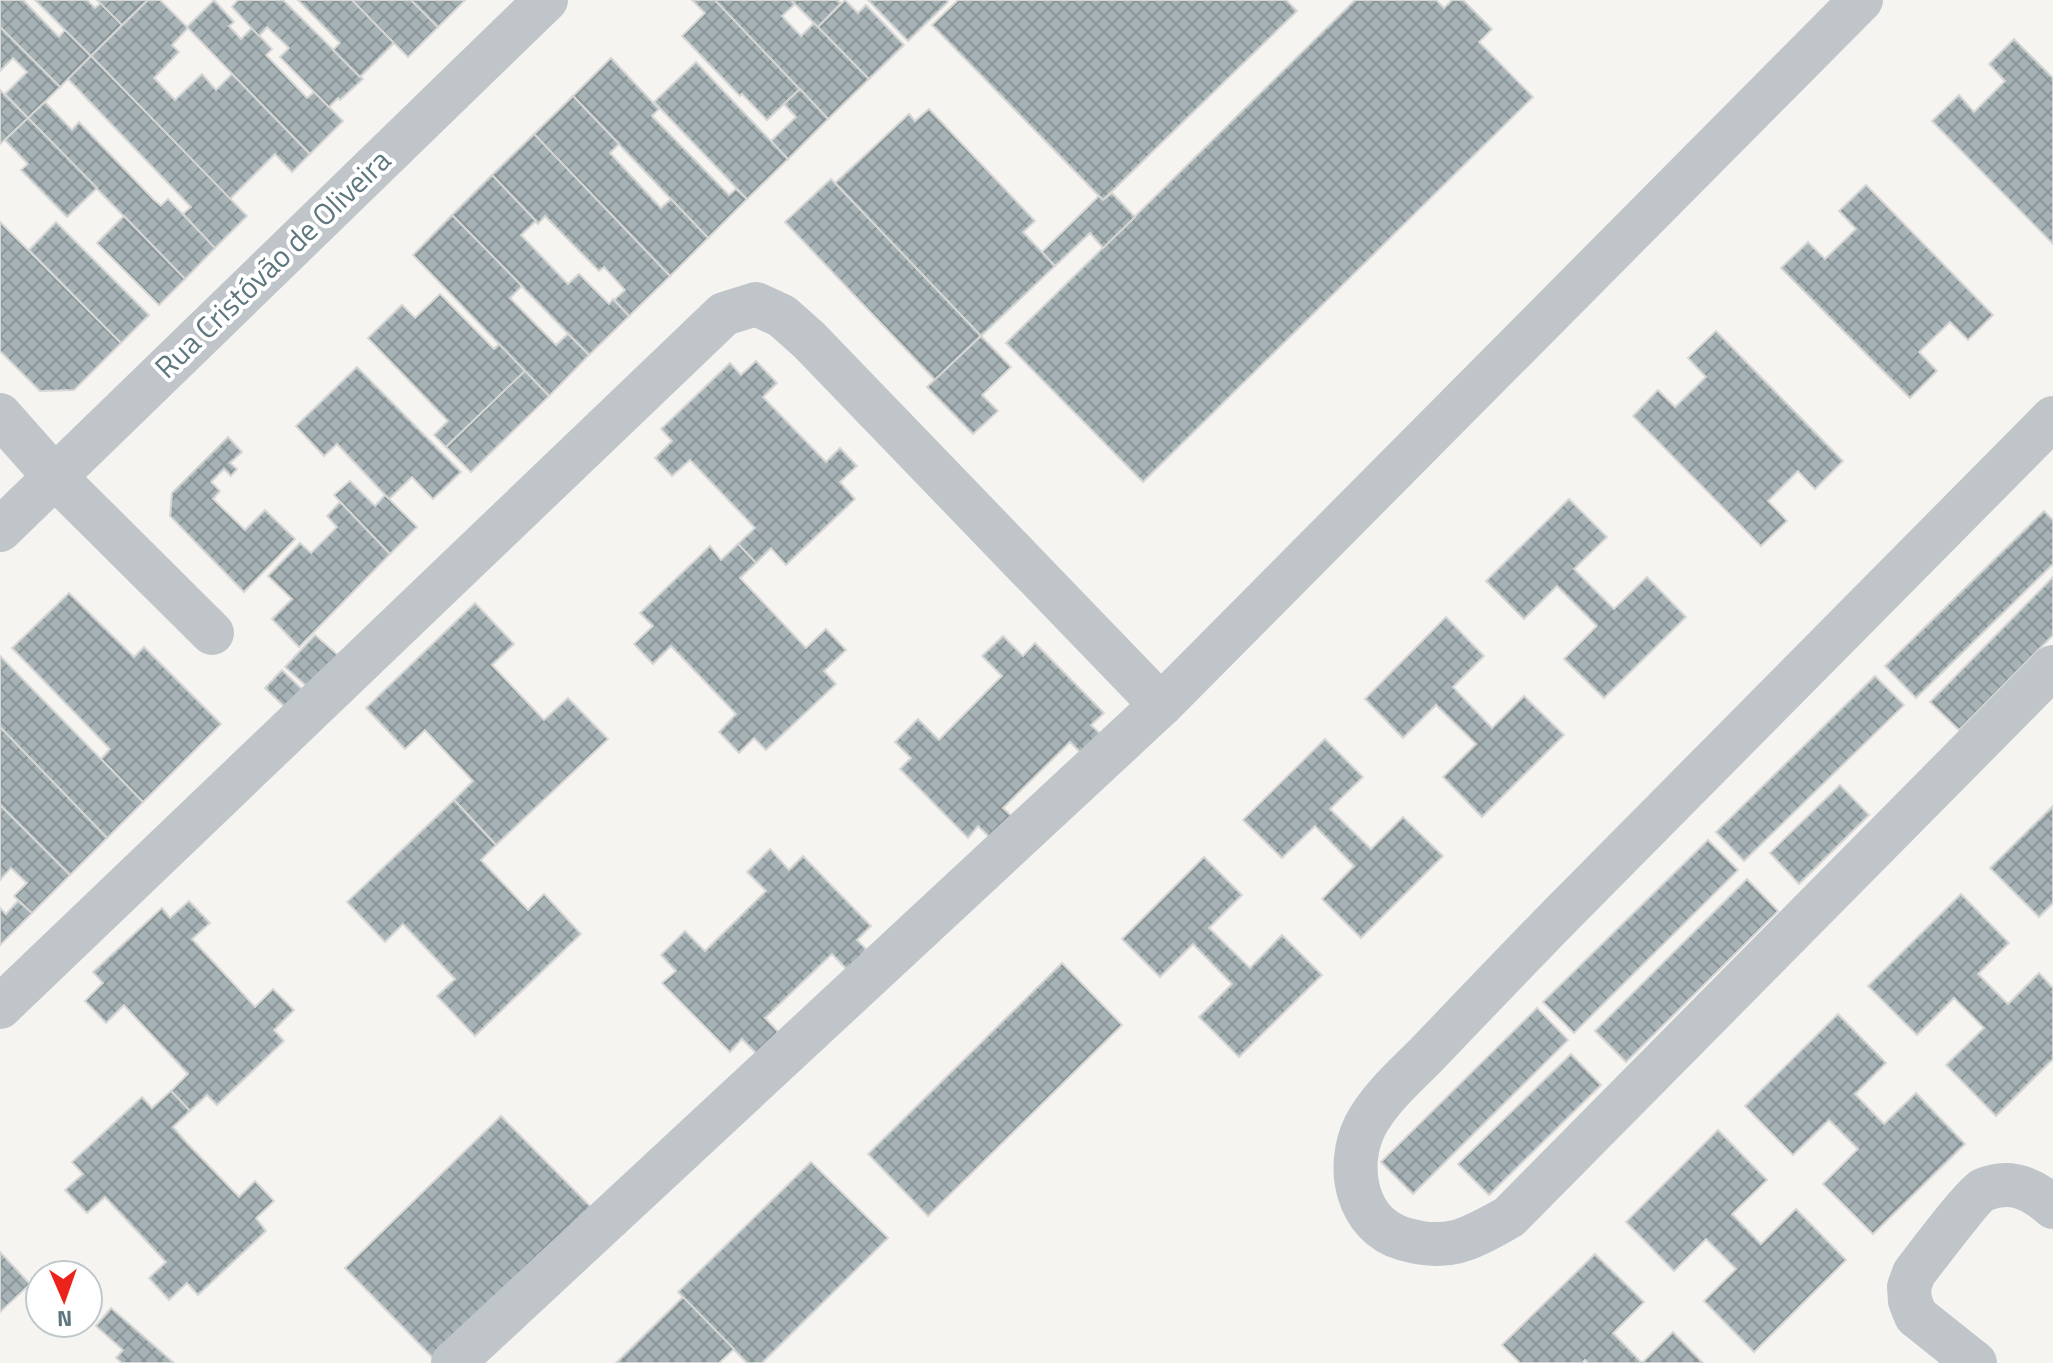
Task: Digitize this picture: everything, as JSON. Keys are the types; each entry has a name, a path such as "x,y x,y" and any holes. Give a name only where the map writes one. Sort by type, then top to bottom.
{"street":[{"name":"Rua Cristóvão de Oliveira","path":"0,530 546,0"},
{"path":"453,1363 1161,705 1861,0"},
{"path":"0,1007 724,314 756,304 782,316 809,340 1161,705"},
{"path":"0,415 54,476 212,633"},
{"path":"2053,418 1385,1097 1365,1126 1355,1154 1355,1182 1366,1212 1391,1235 1423,1244 1452,1244 1509,1217 2053,667"},
{"path":"1975,1363 1916,1316 1909,1287 1914,1273 1980,1191 2003,1185 2021,1187 2037,1193 2053,1207"}],"building":[{"path":"0,0 23,0 59,37 65,30 91,56 60,87 0,27"},
{"path":"35,0 87,0 95,8 101,3 122,25 91,56"},
{"path":"97,0 148,0 122,25"},
{"path":"148,0 160,0 188,28 172,45 179,52 154,78 175,100 202,74 216,90 232,74 310,154 292,172 275,154 230,199 91,56"},
{"path":"214,0 234,22 229,26 241,39 252,28 272,49 266,55 307,98 314,92 343,121 310,154 187,27"},
{"path":"238,0 283,0 363,79 329,107 280,57 289,48 267,27 259,36 232,7"},
{"path":"298,0 352,0 394,43 360,77 333,50 340,43"},
{"path":"352,0 411,0 438,27 408,57"},
{"path":"411,0 465,0 438,27"},
{"path":"692,0 715,0 800,89 767,120 682,36 705,13"},
{"path":"715,0 791,0 795,4 782,16 801,36 814,23 869,79 828,119"},
{"path":"791,0 837,0 841,3 818,27"},
{"path":"845,0 858,13 866,5 904,45 869,79 818,27"},
{"path":"868,0 946,0 948,2 908,41"},
{"path":"958,0 1286,0 1297,11 1103,200 932,25"},
{"path":"1355,0 1436,0 1444,8 1452,0 1463,0 1492,29 1479,42 1533,97 1143,482 1006,343"},
{"path":"0,27 60,87 28,118 5,94 27,72 13,58 0,71"},
{"path":"2014,39 2053,78 2053,244 1932,121 1959,95 1974,112 2005,81 1989,64"},
{"path":"91,56 247,216 215,248 183,214 191,207 68,79"},
{"path":"611,58 659,109 652,116 729,195 736,189 747,199 708,238 573,96"},
{"path":"696,62 788,159 747,199 654,102"},
{"path":"800,89 828,119 788,159 771,141 796,117 784,104"},
{"path":"0,90 28,118 0,144"},
{"path":"573,96 619,144 610,153 661,208 671,199 708,238 670,276 534,134"},
{"path":"45,102 72,130 79,122 154,200 161,206 168,199 215,248 185,279 28,118"},
{"path":"929,109 1035,221 1023,232 1055,266 981,336 835,183 909,114 915,121"},
{"path":"28,118 97,188 67,217 21,170 28,164 5,140"},
{"path":"534,134 670,276 629,316 614,300 625,290 604,267 599,271 545,216 538,224 492,175"},
{"path":"492,175 536,221 521,235 568,284 579,274 609,304 613,299 629,316 589,355 452,215"},
{"path":"831,179 981,336 935,380 785,222"},
{"path":"1866,185 1993,315 1968,340 1950,322 1919,352 1937,371 1910,398 1781,268 1808,242 1825,259 1856,229 1839,211"},
{"path":"1112,193 1135,217 1103,248 1090,233 1055,266 1042,252 1099,196 1103,200"},
{"path":"452,215 522,286 510,298 556,345 568,334 589,355 549,396 413,255"},
{"path":"124,216 185,279 159,305 97,243"},
{"path":"0,222 121,343 74,390 40,391 0,351"},
{"path":"56,222 149,315 121,343 29,250"},
{"path":"440,294 494,349 499,344 525,371 446,447 434,435 448,421 368,338 402,305 415,318"},
{"path":"1716,331 1843,461 1815,489 1798,471 1768,501 1787,521 1761,546 1633,416 1658,390 1675,407 1706,377 1688,358"},
{"path":"981,336 1011,367 982,395 998,411 973,434 927,387"},
{"path":"756,361 777,383 763,397 826,462 840,448 857,466 840,482 855,499 786,565 771,548 756,563 738,544 755,528 690,460 672,476 655,458 672,441 661,429 730,363 741,375"},
{"path":"357,367 461,472 433,499 412,477 389,499 337,444 324,456 296,426"},
{"path":"525,371 549,396 471,472 446,447"},
{"path":"228,437 242,452 230,463 237,469 231,476 224,469 211,482 220,491 213,499 245,530 265,510 295,539 244,592 170,516 172,493"},
{"path":"350,481 375,506 385,495 417,527 390,554 334,495"},
{"path":"1569,499 1607,537 1574,569 1614,609 1647,577 1686,617 1604,698 1564,659 1597,626 1557,586 1524,619 1486,581"},
{"path":"340,502 390,554 299,647 272,619 292,599 268,576 300,543 311,553 337,527 327,516"},
{"path":"2044,511 2053,520 2053,564 1916,698 1885,666"},
{"path":"738,544 756,563 740,578 806,648 826,629 846,650 824,671 836,684 766,750 754,738 739,753 719,732 736,714 671,646 653,664 634,644 653,626 640,613 710,546 721,560"},
{"path":"2053,577 2053,635 1959,730 1930,702"},
{"path":"69,593 134,657 144,647 221,724 143,802 101,759 110,749 12,648"},
{"path":"475,603 514,644 492,665 544,720 568,698 608,739 496,845 454,800 473,781 425,730 405,749 366,708"},
{"path":"1446,617 1484,656 1453,687 1492,728 1524,696 1564,735 1482,817 1443,777 1476,744 1436,705 1403,738 1365,699"},
{"path":"315,635 341,658 311,690 285,667"},
{"path":"1003,636 1023,656 1035,643 1104,713 1091,725 1106,739 1087,759 1070,742 1003,808 1021,825 999,846 978,826 968,838 900,769 911,758 895,742 918,719 939,740 1002,676 982,656"},
{"path":"0,656 143,802 107,838 0,727"},
{"path":"282,670 309,696 291,713 265,688"},
{"path":"1875,676 1904,705 1744,861 1716,832"},
{"path":"0,727 107,838 70,875 0,805"},
{"path":"1325,739 1363,777 1330,809 1371,849 1403,817 1443,856 1361,938 1322,899 1354,866 1315,826 1282,858 1243,820"},
{"path":"1840,785 1869,815 1799,884 1770,853"},
{"path":"454,800 496,845 481,860 528,910 544,894 581,934 475,1036 437,996 455,979 403,924 385,942 347,902"},
{"path":"0,805 70,875 32,913 14,896 27,883 11,868 0,880"},
{"path":"2053,806 2053,903 2039,917 1990,868"},
{"path":"1708,840 1738,870 1574,1033 1543,1002"},
{"path":"770,849 789,870 803,856 871,926 857,940 866,949 851,974 832,954 765,1018 784,1038 762,1059 742,1039 730,1052 662,983 676,971 661,955 685,931 705,951 766,891 747,872"},
{"path":"1204,857 1242,895 1209,928 1250,968 1282,935 1322,975 1239,1057 1199,1017 1232,984 1193,944 1160,977 1122,939"},
{"path":"1747,879 1778,911 1626,1062 1595,1031"},
{"path":"1961,894 2009,943 1978,974 2008,1004 2039,973 2053,988 2053,1059 1996,1116 1946,1065 1984,1028 1954,998 1917,1035 1868,986"},
{"path":"18,901 32,913 0,945 0,908 6,914"},
{"path":"189,901 210,923 192,939 255,1007 273,989 294,1010 274,1030 284,1041 217,1105 207,1095 190,1111 171,1091 188,1074 124,1005 106,1023 85,1001 103,983 93,972 162,908 170,918"},
{"path":"1062,963 1122,1025 928,1216 868,1154"},
{"path":"1537,1008 1568,1040 1413,1194 1381,1162"},
{"path":"1838,1014 1886,1063 1855,1094 1884,1124 1916,1093 1965,1144 1873,1234 1823,1184 1858,1149 1829,1120 1793,1155 1745,1106"},
{"path":"1571,1054 1601,1085 1489,1195 1458,1164"},
{"path":"171,1091 190,1111 173,1127 187,1143 239,1197 255,1181 274,1201 256,1218 266,1231 198,1295 187,1283 169,1300 149,1278 166,1262 105,1197 87,1213 65,1190 83,1174 72,1162 142,1097 152,1108"},
{"path":"501,1116 593,1209 436,1361 345,1268"},
{"path":"1718,1130 1767,1180 1732,1214 1761,1244 1796,1209 1846,1260 1754,1352 1704,1301 1736,1269 1706,1239 1674,1271 1626,1222"},
{"path":"811,1162 888,1238 762,1363 747,1363 678,1292"},
{"path":"0,1252 24,1278 24,1290 0,1312"},
{"path":"1595,1254 1644,1302 1613,1333 1642,1363 1588,1363 1585,1360 1582,1363 1520,1363 1502,1345"},
{"path":"683,1297 734,1349 719,1363 616,1363"},
{"path":"111,1308 174,1363 122,1363 116,1358 123,1350 104,1333 104,1316"},
{"path":"1673,1332 1703,1363 1642,1363"}]}
